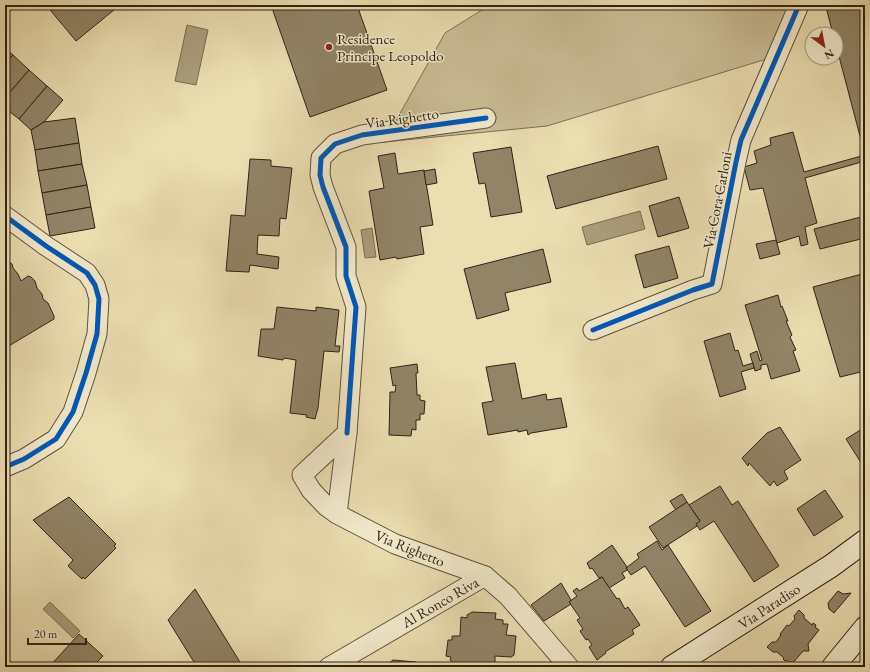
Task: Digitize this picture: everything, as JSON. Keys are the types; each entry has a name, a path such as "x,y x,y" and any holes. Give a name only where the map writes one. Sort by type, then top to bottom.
{"main road":[{"name":"Via Paradiso","path":"672,667 818,574 865,541"},
{"path":"833,667 865,628"}],"street":[{"name":"Via Cora Carloni","path":"593,330 693,290 712,284 741,140 799,5"},
{"name":"Via Righetto","path":"337,514 347,433 356,307 346,276 346,247 323,187 320,175 321,158 334,144 362,135 486,118"},
{"path":"5,216 46,246 87,273 95,285 99,299 97,334 73,412 56,439 24,459 5,467"},
{"name":"Via Righetto","path":"347,433 302,475 311,490 326,506 337,514 395,544 485,576"},
{"name":"Al Ronco Riva","path":"329,667 485,576 508,596 569,667"}],"shaded area":[{"path":"490,5 794,5 770,58 547,126 384,142 445,33"},
{"path":"187,25 208,30 196,85 175,81"},
{"path":"640,211 645,229 587,245 582,227"},
{"path":"372,228 376,257 365,258 361,230"},
{"path":"50,602 80,631 73,638 43,609"}],"building":[{"path":"46,5 120,5 76,41"},
{"name":"Residence Principe Leopoldo","path":"271,5 357,5 387,90 310,117"},
{"path":"833,5 865,6 865,155 842,66 844,66 844,26 831,26 826,7"},
{"path":"5,48 13,55 5,64"},
{"path":"13,55 29,70 5,98 5,64"},
{"path":"29,70 47,86 19,119 5,108 5,98"},
{"path":"47,86 63,100 44,122 31,130 19,119"},
{"path":"75,118 79,143 35,150 31,130 44,122"},
{"path":"793,132 804,172 865,155 865,161 805,178 817,223 805,227 808,244 801,246 799,236 777,243 763,188 750,190 744,167 757,163 754,151 771,145 770,138"},
{"path":"79,143 82,164 38,171 35,150"},
{"path":"658,146 667,179 556,209 547,176"},
{"path":"511,147 522,212 491,217 485,183 479,184 473,153"},
{"path":"395,153 398,174 424,170 433,225 420,227 424,254 397,259 396,257 380,260 369,191 384,188 378,156"},
{"path":"250,159 271,160 271,166 292,168 286,219 280,218 279,236 258,235 257,254 279,257 278,269 250,265 249,272 226,271 231,215 245,216"},
{"path":"82,164 87,185 42,193 38,171"},
{"path":"435,169 437,183 426,185 424,171"},
{"path":"87,185 91,207 46,215 42,193"},
{"path":"679,197 689,228 658,237 649,206"},
{"path":"91,207 95,228 50,236 46,215"},
{"path":"865,216 865,238 820,249 814,229"},
{"path":"776,240 780,254 760,259 756,244"},
{"path":"669,246 678,278 644,288 635,255"},
{"path":"543,249 551,282 505,293 509,310 477,319 464,269"},
{"path":"5,252 8,261 12,264 21,281 28,276 35,281 37,288 42,294 43,299 48,303 54,316 54,319 7,347 5,347"},
{"path":"862,274 865,283 865,371 840,377 813,287"},
{"path":"778,295 781,307 782,306 788,321 786,321 792,335 790,337 796,350 793,351 800,371 771,379 767,364 761,365 761,369 755,371 750,354 757,351 760,361 762,360 745,305"},
{"path":"277,307 316,311 316,307 339,310 335,346 340,346 339,352 324,351 318,408 315,419 306,417 307,415 290,413 296,360 284,358 283,360 258,356 261,329 274,329"},
{"path":"730,333 735,351 738,350 743,366 753,363 754,368 741,372 746,389 720,397 704,341"},
{"path":"515,363 522,399 546,394 547,400 561,398 567,427 531,433 528,435 527,430 518,432 518,430 488,435 482,403 493,401 486,367"},
{"path":"417,364 417,395 420,395 420,400 425,401 424,414 420,414 420,420 416,420 416,430 412,429 411,436 389,435 390,392 395,392 396,385 393,386 390,368"},
{"path":"780,427 801,460 784,471 788,479 777,486 774,481 770,486 749,463 748,466 742,458 767,433"},
{"path":"865,427 865,469 846,439"},
{"path":"720,486 732,505 738,501 779,566 754,582 714,521 700,530 696,524 700,521 689,505"},
{"path":"825,490 843,517 814,536 797,509"},
{"path":"682,494 687,502 676,510 670,501"},
{"path":"69,497 116,544 114,546 116,548 85,579 83,577 82,579 68,566 73,560 33,520"},
{"path":"687,502 700,521 696,524 697,526 663,548 649,527"},
{"path":"657,541 662,550 668,545 711,611 685,627 645,566 631,575 626,568 639,558 637,554"},
{"path":"612,545 627,567 627,570 622,573 625,578 609,588 602,577 599,578 592,568 590,569 587,563"},
{"path":"602,577 617,599 619,598 625,609 628,607 640,625 632,630 634,634 605,652 606,653 597,660 589,647 592,645 588,639 586,640 580,631 583,629 577,620 580,618 569,602 577,596 573,591 577,588 579,591"},
{"path":"561,583 571,600 569,602 571,604 544,621 531,605"},
{"path":"195,589 243,667 197,667 168,620"},
{"path":"838,591 843,594 851,593 834,613 829,609 828,603"},
{"path":"799,610 804,615 804,618 812,625 813,623 816,625 815,627 819,630 808,644 809,651 803,651 792,664 786,660 785,661 783,659 784,658 777,652 773,652 767,647 772,642 776,642 787,625 789,626 795,619 794,616"},
{"path":"472,612 496,613 495,619 503,620 503,624 508,624 506,635 516,636 514,655 511,657 495,656 495,662 488,663 488,667 454,667 454,663 450,660 451,657 446,656 448,640 452,640 452,636 460,636 461,617 467,618 467,615"},
{"path":"79,634 103,656 92,667 49,667"},
{"path":"393,660 416,662 416,667 381,667 382,665 388,666 388,664"}],"cycle path":[{"path":"593,330 693,290 712,284 741,140 799,5"},
{"path":"347,433 356,307 346,276 346,247 323,187 320,175 321,158 335,144 362,135 486,118"},
{"path":"5,216 46,246 87,273 95,285 99,299 97,334 73,412 56,439 24,459 5,467"}],"place":[{"name":"Residence Principe Leopoldo","path":"329,47"}]}
